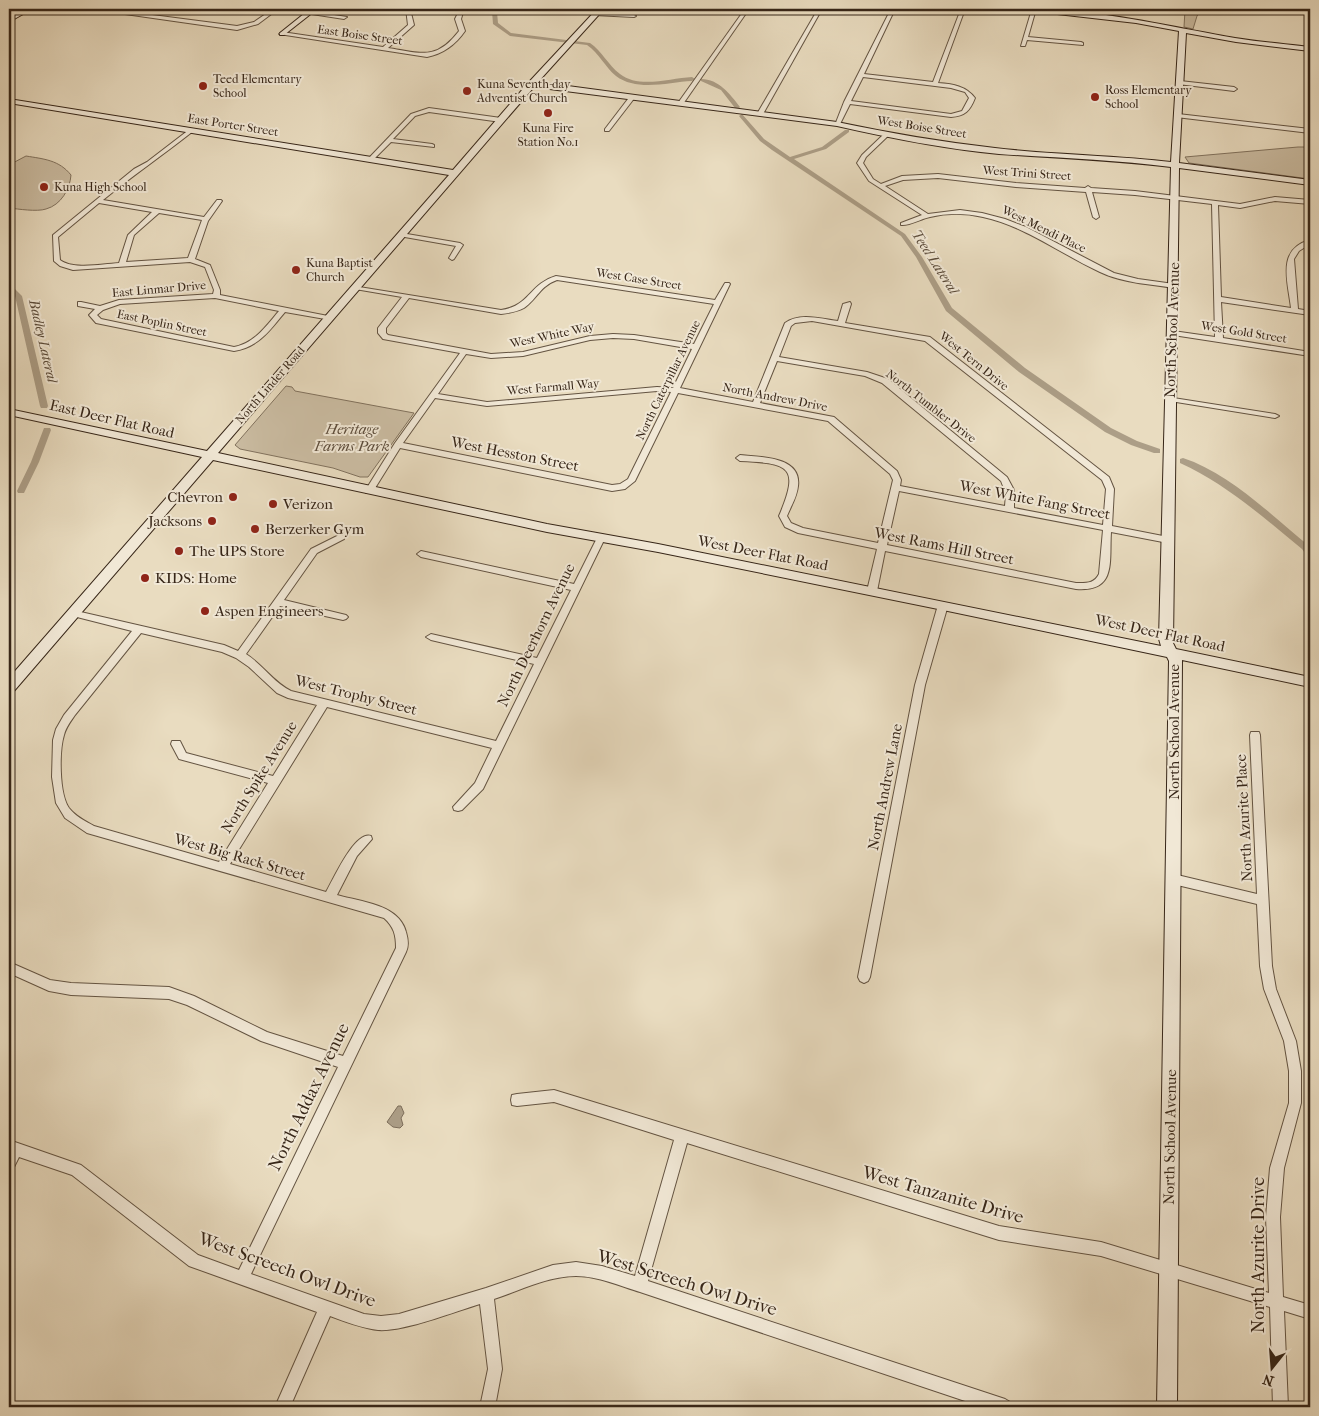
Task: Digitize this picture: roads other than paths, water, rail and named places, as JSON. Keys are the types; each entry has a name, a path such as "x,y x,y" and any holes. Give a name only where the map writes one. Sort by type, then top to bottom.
{"main road":[{"name":"North Linder Road","path":"208,456 328,318"},
{"name":"East Deer Flat Road","path":"9,412 208,456"}],"street":[{"path":"9,20 29,9"},
{"path":"97,9 230,27 245,27 256,23 276,9"},
{"path":"286,9 312,10 344,16"},
{"path":"384,49 410,25 408,9"},
{"name":"East Boise Street","path":"282,34 384,49 436,54 442,52 462,31 458,19 462,9"},
{"path":"681,103 747,9"},
{"path":"760,114 820,9"},
{"path":"836,124 893,9"},
{"path":"935,84 964,9"},
{"path":"1024,45 1032,9 1136,21 1236,40 1310,49"},
{"path":"282,34 312,10"},
{"path":"599,11 634,16"},
{"name":"North Linder Road","path":"328,318 532,84 599,11"},
{"name":"North School Avenue","path":"1167,1407 1176,661 1166,643 1174,286 1174,198 1183,30"},
{"path":"1026,38 1081,44"},
{"path":"847,102 958,116 968,109 972,98 967,91 952,86 860,75"},
{"path":"1180,83 1234,89"},
{"name":"West Boise Street","path":"532,84 836,124 886,135 997,151 1100,157 1310,183"},
{"path":"607,130 632,96"},
{"name":"East Porter Street","path":"9,101 454,173"},
{"path":"370,160 413,115 422,111 429,110 501,120"},
{"path":"1252,115 1253,125"},
{"path":"1178,116 1310,131"},
{"path":"190,131 55,236 57,261 62,265 82,268 191,260 208,266 218,290 216,296"},
{"path":"886,135 864,156 860,163 871,180 927,216"},
{"path":"389,140 432,146"},
{"name":"West Trini Street","path":"880,186 902,178 938,176 1016,185 1088,188 1240,206 1284,198 1310,202"},
{"path":"1088,188 1096,217"},
{"path":"98,201 206,219"},
{"path":"191,260 206,219 219,201"},
{"path":"1215,203 1219,340"},
{"path":"122,265 134,230 157,211"},
{"name":"West Mendi Place","path":"903,224 927,216 960,212 1001,218 1104,271 1130,279 1174,286"},
{"path":"401,235 460,245 452,258"},
{"path":"1294,310 1291,256 1298,248 1310,242"},
{"name":"West Case Street","path":"407,296 501,312 512,312 523,307 539,285 556,278 718,303"},
{"name":"North Caterpillar Avenue","path":"627,485 631,481 727,284"},
{"path":"355,287 407,296"},
{"name":"East Linmar Drive","path":"81,304 100,308 118,302 216,296 328,318"},
{"name":"West White Way","path":"407,296 382,328 384,335 393,340 490,356 515,355 590,338 612,336 634,337 696,347"},
{"path":"1218,299 1310,313"},
{"path":"840,323 847,304"},
{"name":"East Poplin Street","path":"100,308 93,315 99,321 240,349 254,342 284,309"},
{"name":"West Tern Drive","path":"774,358 788,325 793,321 804,318 918,336 935,343 1106,479 1110,489 1107,528"},
{"name":"West Gold Street","path":"1173,333 1310,354"},
{"path":"369,491 398,445 464,352"},
{"path":"756,404 774,358"},
{"name":"North Tumbler Drive","path":"774,358 867,374 885,382 1004,479 1010,487 1011,494 1008,509"},
{"name":"West Farmall Way","path":"433,396 487,404 657,389 676,390"},
{"name":"North Andrew Drive","path":"676,390 831,419 894,473 897,480 896,488"},
{"path":"1170,399 1275,416"},
{"name":"West Hesston Street","path":"398,445 612,488 627,485"},
{"name":"North Linder Road","path":"9,687 208,456"},
{"name":"West Deer Flat Road","path":"208,456 369,491 943,605 1310,682"},
{"name":"West Rams Hill Street","path":"740,458 777,463 785,466 792,472 794,482 783,516 788,525 801,531 1076,586 1096,585 1101,581 1104,574 1107,528"},
{"path":"872,591 896,488"},
{"name":"West White Fang Street","path":"896,488 1168,540"},
{"path":"240,655 314,551 341,536"},
{"name":"North Deerhorn Avenue","path":"458,807 479,786 601,538"},
{"path":"421,554 576,588"},
{"path":"277,602 344,617"},
{"name":"North Andrew Lane","path":"864,977 920,685 943,605"},
{"name":"West Trophy Street","path":"72,613 240,655 277,690 499,746"},
{"name":"West Big Rack Street","path":"139,629 69,716 59,736 56,749 58,794 61,806 67,815 76,823 90,830 387,914 396,921 402,931"},
{"path":"431,637 539,662"},
{"name":"North Spike Avenue","path":"222,867 324,703"},
{"name":"North Azurite Place","path":"1255,735 1263,900"},
{"path":"176,744 183,756 276,781"},
{"path":"329,898 353,853 367,839"},
{"path":"1173,879 1263,900"},
{"name":"North Azurite Drive","path":"1263,900 1266,966 1270,989 1290,1041 1295,1071 1294,1104 1276,1168 1273,1217 1281,1407"},
{"name":"North Addax Avenue","path":"242,1278 402,948 402,931"},
{"path":"9,967 49,985 71,989 169,993 190,1000 265,1038 346,1063"},
{"name":"West Tanzanite Drive","path":"517,1100 554,1096 999,1233 1101,1249 1310,1312"},
{"path":"640,1285 682,1136"},
{"path":"9,1162 13,1148"},
{"name":"West Screech Owl Drive","path":"13,1148 76,1170 194,1261 364,1321 399,1321 486,1295 553,1272 576,1269 602,1273 640,1285 1005,1407"},
{"path":"486,1295 495,1369 488,1407"},
{"path":"282,1407 326,1308"}],"waterway":[{"name":"Teed Lateral","path":"498,9 494,11 496,24 510,34 588,44 597,50 618,75 634,82 654,83 692,79"},
{"path":"1237,9 1260,9"},
{"path":"1297,9 1310,11"},
{"name":"Teed Lateral","path":"703,80 723,89 737,107"},
{"name":"Teed Lateral","path":"742,116 762,140 789,159"},
{"path":"789,159 824,148 847,131"},
{"name":"Teed Lateral","path":"789,159 903,235 919,257 949,309 1022,370 1108,430 1134,443 1157,451"},
{"name":"Badley Lateral","path":"9,286 18,296 44,406"},
{"name":"Badley Lateral","path":"21,491 35,462 47,430"},
{"name":"Teed Lateral","path":"1183,461 1232,488 1305,547 1310,554"}],"place":[{"name":"Teed Elementary School","path":"203,86"},
{"name":"Kuna Seventh-day Adventist Church","path":"467,91"},
{"name":"Ross Elementary School","path":"1095,97"},
{"name":"Kuna Fire Station No.1","path":"548,113"},
{"name":"Kuna High School","path":"44,187"},
{"name":"Kuna Baptist Church","path":"296,270"},
{"name":"Chevron","path":"233,497"},
{"name":"Verizon","path":"273,504"},
{"name":"Jacksons","path":"212,521"},
{"name":"Berzerker Gym","path":"255,529"},
{"name":"The UPS Store","path":"179,551"},
{"name":"KIDS: Home","path":"145,578"},
{"name":"Aspen Engineers","path":"205,611"}],"park label":[{"name":"Heritage Farms Park","path":"352,438"}]}
